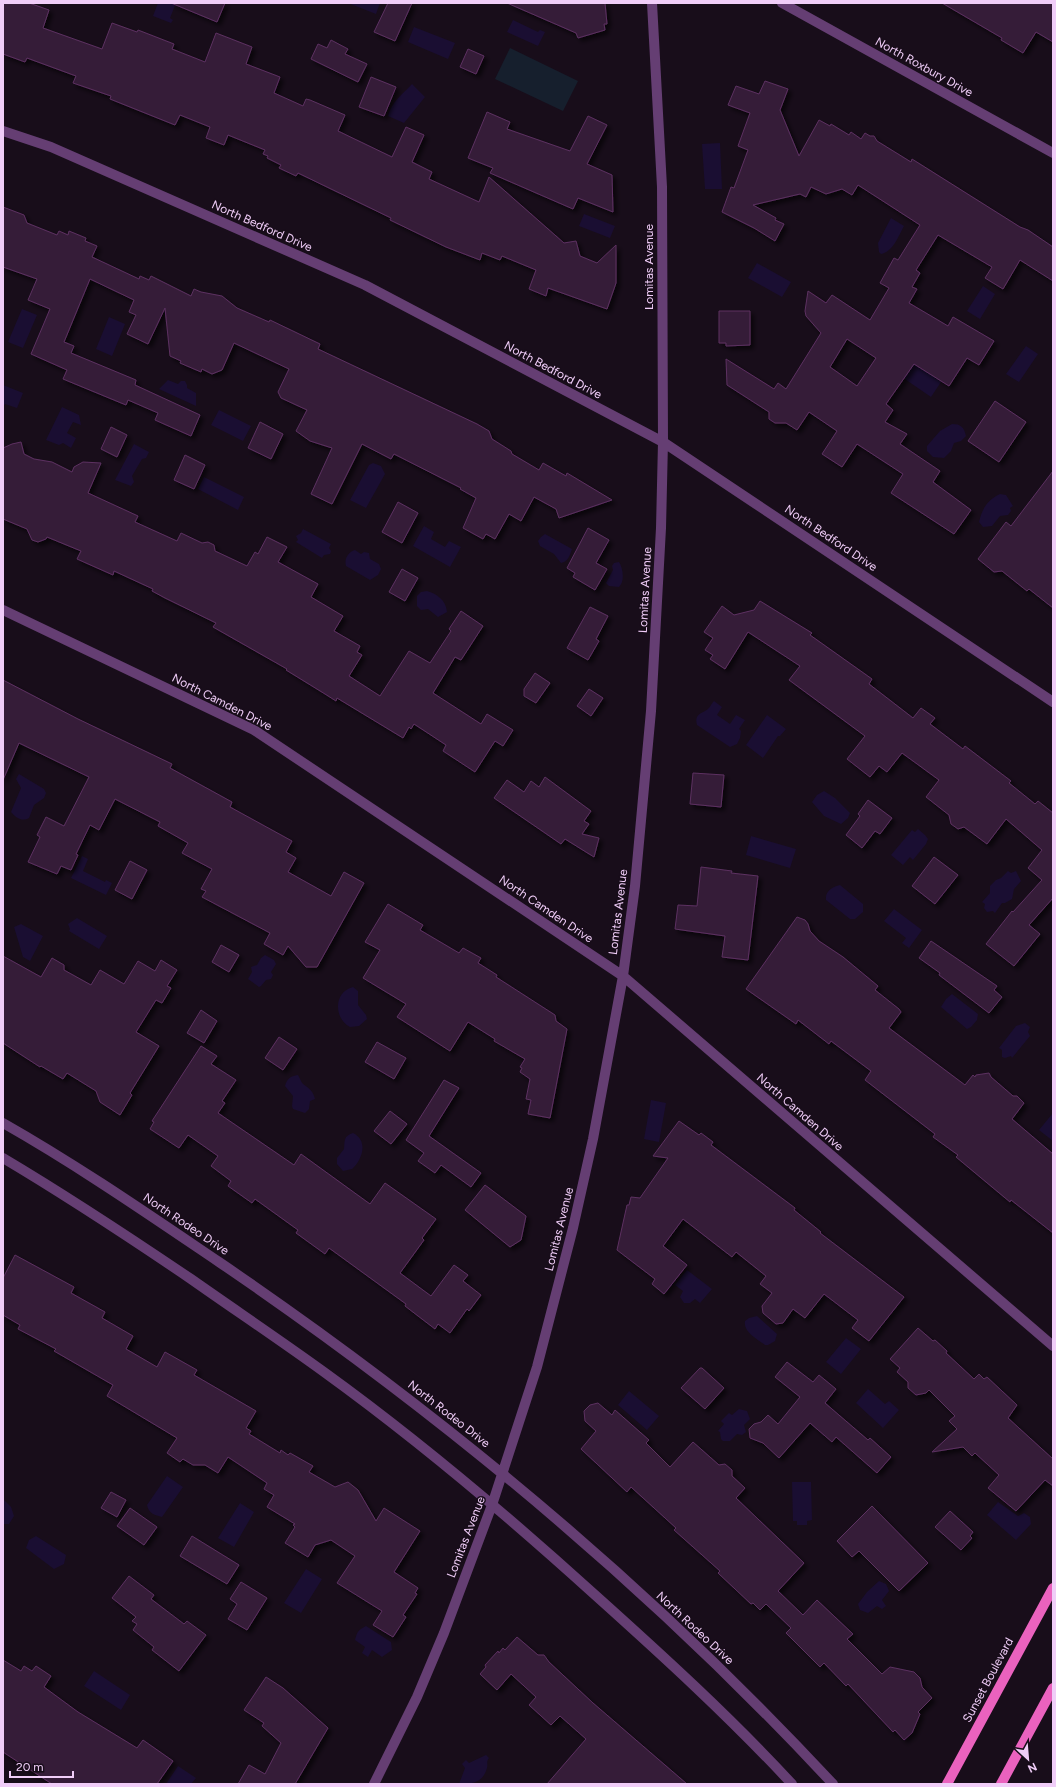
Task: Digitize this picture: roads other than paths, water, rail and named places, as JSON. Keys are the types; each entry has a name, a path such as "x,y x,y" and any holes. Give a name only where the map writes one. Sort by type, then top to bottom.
{"main road":[{"name":"Sunset Boulevard","path":"947,1784 1053,1588"},
{"path":"1001,1784 1053,1688"}],"street":[{"name":"Lomitas Avenue","path":"374,1784 417,1697 444,1633 492,1505 537,1367 573,1228 593,1139 623,976 635,886 651,712 661,528 663,442 662,187 652,3"},
{"name":"North Roxbury Drive","path":"782,3 1053,152"},
{"name":"North Bedford Drive","path":"3,131 51,147 366,285 663,442 1053,702"},
{"name":"North Camden Drive","path":"3,610 254,730 623,976 1053,1346"},
{"name":"North Rodeo Drive","path":"3,1124 96,1180 256,1287 349,1353 503,1473 660,1612 746,1694 833,1784"},
{"path":"3,1158 157,1256 319,1368 406,1435 492,1505 645,1640 792,1784"}]}
